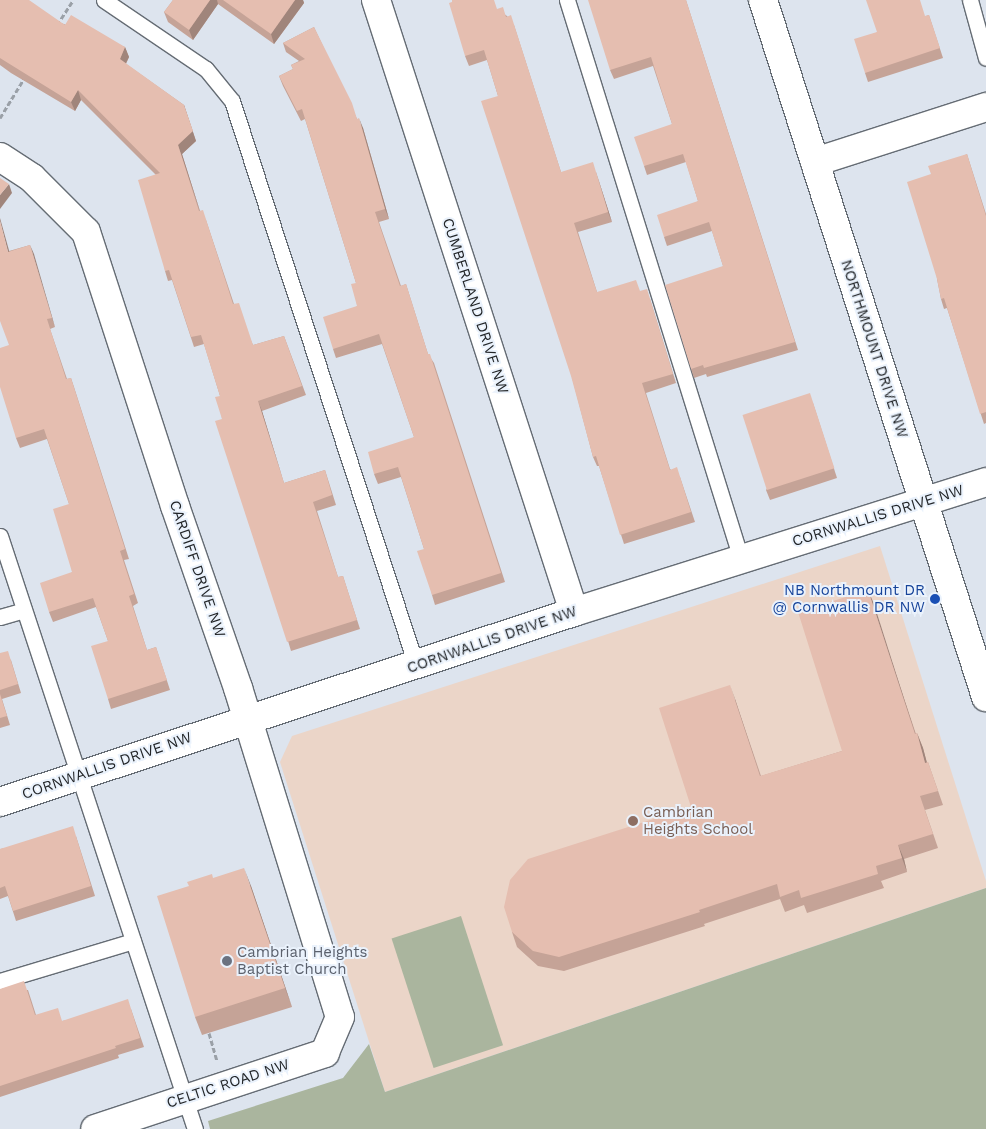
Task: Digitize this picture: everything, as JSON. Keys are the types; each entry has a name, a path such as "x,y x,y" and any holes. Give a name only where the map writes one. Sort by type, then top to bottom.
{"street":[{"name":"CUMBERLAND DRIVE NW","path":"376,0 574,612"},
{"name":"NORTHMOUNT DRIVE NW","path":"763,0 923,501 981,665 986,697"},
{"path":"815,162 986,107"},
{"name":"CARDIFF DRIVE NW","path":"0,157 32,178 86,232 247,719 340,1017"},
{"name":"CORNWALLIS DRIVE NW","path":"0,802 247,719 416,666 574,612 986,482"},
{"name":"CELTIC ROAD NW","path":"95,1129 325,1053 340,1017"}],"lane":[{"path":"104,0 206,69 232,101 416,666"},
{"path":"567,0 741,559"},
{"path":"970,0 986,58"},
{"path":"0,536 195,1129"},
{"path":"0,617 24,610"},
{"path":"0,982 133,941"}],"path":[{"path":"53,33 73,0"},
{"path":"0,118 28,74"},
{"path":"209,1033 219,1069"}],"shaded area":[{"name":"Cambrian Heights School","path":"880,546 986,881 986,888 385,1092 280,762 292,736"}],"green space":[{"path":"986,888 986,1129 210,1129 208,1121 343,1078 369,1044 385,1092"},
{"path":"461,916 503,1045 434,1068 392,939"}],"building":[{"path":"0,0 29,0 65,25 71,15 125,47 120,59 184,105 193,131 178,145 199,211 203,210 233,304 239,303 253,345 284,336 302,386 258,401 284,483 325,470 332,495 313,502 338,577 343,576 357,620 287,642 215,421 222,419 215,397 220,396 201,335 191,337 169,270 165,271 138,180 160,173 78,90 71,102 0,58"},
{"path":"173,0 210,0 189,30 164,12"},
{"path":"223,0 295,0 271,34"},
{"path":"452,0 494,0 497,9 503,7 506,17 511,15 561,172 593,162 608,212 574,223 597,292 636,280 640,291 647,289 673,374 642,383 670,470 677,467 691,512 620,535 596,456 593,457 571,376 481,101 498,96 484,50 465,56 449,3"},
{"path":"588,0 686,0 795,342 704,368 703,365 691,369 665,285 723,266 709,222 664,237 657,215 698,201 683,154 644,166 634,137 672,124 651,57 610,70"},
{"path":"866,0 920,0 925,16 929,15 940,48 865,73 854,39 877,32"},
{"path":"314,27 352,103 357,119 359,118 385,209 375,212 400,286 406,284 501,573 432,595 417,551 424,549 398,467 374,474 368,452 414,437 379,334 333,349 323,317 357,306 351,284 356,283 302,109 297,111 279,76 293,69 291,65 305,59 283,43"},
{"path":"967,154 986,216 986,412 980,414 944,298 941,299 937,279 907,182 931,174 928,166"},
{"path":"0,178 9,184 0,195"},
{"path":"0,221 8,252 30,245 52,318 47,319 66,379 71,378 125,549 120,551 134,594 129,596 147,650 156,647 167,680 108,699 91,646 108,641 93,598 49,612 40,583 72,572 53,509 69,504 44,429 16,438 0,387 0,348 9,345 0,321"},
{"path":"810,393 834,468 767,490 742,415"},
{"path":"868,590 915,734 917,733 925,763 928,762 938,791 920,796 933,834 898,845 902,858 876,866 878,874 801,898 799,890 780,897 777,884 699,910 700,912 559,957 533,951 512,932 504,907 510,880 528,859 691,807 659,708 730,685 760,776 842,751 798,612"},
{"path":"8,651 18,684 0,690 0,653"},
{"path":"0,694 7,716 0,718"},
{"path":"73,826 91,886 13,911 5,886 0,888 0,849"},
{"name":"Cambrian Heights Baptist Church","path":"244,868 285,988 195,1017 157,896 189,886 187,882 212,874 213,878"},
{"path":"24,981 35,1015 58,1008 62,1021 128,999 140,1038 115,1046 116,1048 0,1086 0,989"}],"place":[{"name":"NB Northmount DR @ Cornwallis DR NW","path":"935,599"},
{"name":"Cambrian Heights School","path":"633,821"},
{"name":"Cambrian Heights Baptist Church","path":"227,961"}]}
